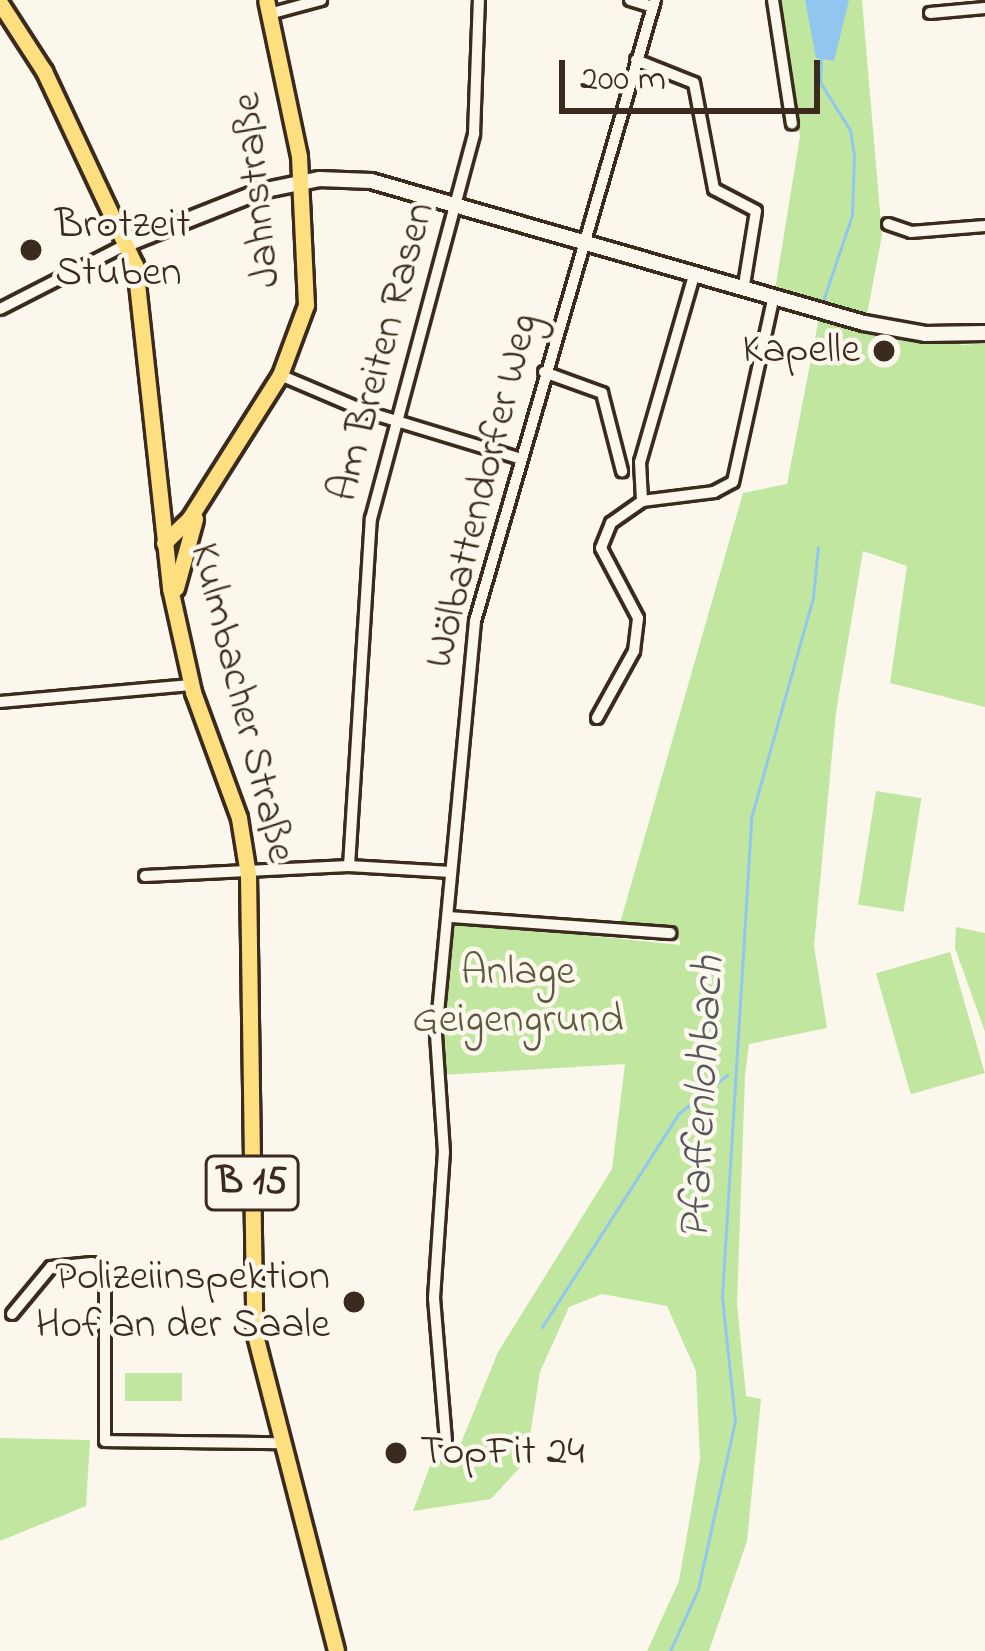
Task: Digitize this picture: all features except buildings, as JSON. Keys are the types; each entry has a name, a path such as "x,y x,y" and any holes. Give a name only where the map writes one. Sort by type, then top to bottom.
{"main road":[{"name":"Kulmbacher Straße","path":"14,0 127,244 139,284 163,546 174,609 191,685 226,773 248,874 252,1303 277,1443 336,1651"},
{"name":"Kulmbacher Straße","path":"0,3 44,70"},
{"name":"Jahnstraße","path":"163,546 214,478 280,375 306,305 302,182 267,7"},
{"path":"127,244 218,204 302,182 371,181 458,200 820,311 926,334 985,333"},
{"name":"B 15","path":"174,609 184,545 214,478"}],"street":[{"path":"267,7 321,0"},
{"name":"Am Breiten Rasen","path":"349,866 369,539 394,421 474,134 479,0"},
{"path":"630,0 654,3"},
{"path":"772,0 792,124"},
{"name":"Wölbattendorfer Weg","path":"446,1442 434,1298 444,1152 436,1034 475,621 518,458 654,3"},
{"path":"930,13 985,8"},
{"path":"636,60 694,82 714,189 756,211 744,285"},
{"path":"888,224 911,232 985,226"},
{"path":"0,309 127,244"},
{"path":"641,501 640,462 695,271"},
{"path":"597,718 634,651 638,618 601,548 611,523 641,501 731,488 774,296"},
{"path":"544,372 602,393 622,471"},
{"path":"280,375 394,421 518,458"},
{"path":"0,702 191,685"},
{"path":"145,876 349,866 451,872"},
{"path":"450,917 670,933"},
{"path":"12,1314 51,1267 92,1263 105,1278 105,1441 277,1443"}],"green space":[{"name":"Anlage Geigengrund","path":"778,0 862,0 882,235 866,320 963,345 985,343 985,707 890,683 907,566 863,551 836,712 814,946 827,1028 749,1044 745,1076 737,1304 746,1396 761,1399 747,1541 709,1651 647,1651 679,1581 700,1459 696,1371 667,1306 602,1294 569,1307 540,1372 526,1461 491,1499 413,1511 432,1461 455,1458 498,1352 612,1169 625,1064 441,1075 444,1033 454,922 681,945 675,928 620,923 743,493 787,484 821,307 775,290 800,136"},
{"path":"876,791 921,798 903,912 858,905"},
{"path":"956,927 985,933 985,1032 955,948"},
{"path":"950,952 985,1073 911,1094 876,973"},
{"path":"125,1373 182,1373 182,1401 125,1401"},
{"path":"0,1438 90,1440 86,1506 0,1541"}],"water":[{"path":"805,0 849,0 834,61 816,58"}],"waterway":[{"name":"Pfaffenlohbach","path":"821,57 820,82 850,130 854,154 852,215 822,304"},
{"name":"Pfaffenlohbach","path":"670,1651 698,1589 735,1421 722,1297 751,818 813,597 818,547"},
{"path":"542,1327 678,1114 727,1075"}],"place":[{"name":"Brotzeit Stuben","path":"31,250"},
{"name":"Kapelle","path":"884,351"},
{"name":"Polizeiinspektion Hof an der Saale","path":"354,1302"},
{"name":"TopFit 24","path":"396,1453"}]}
